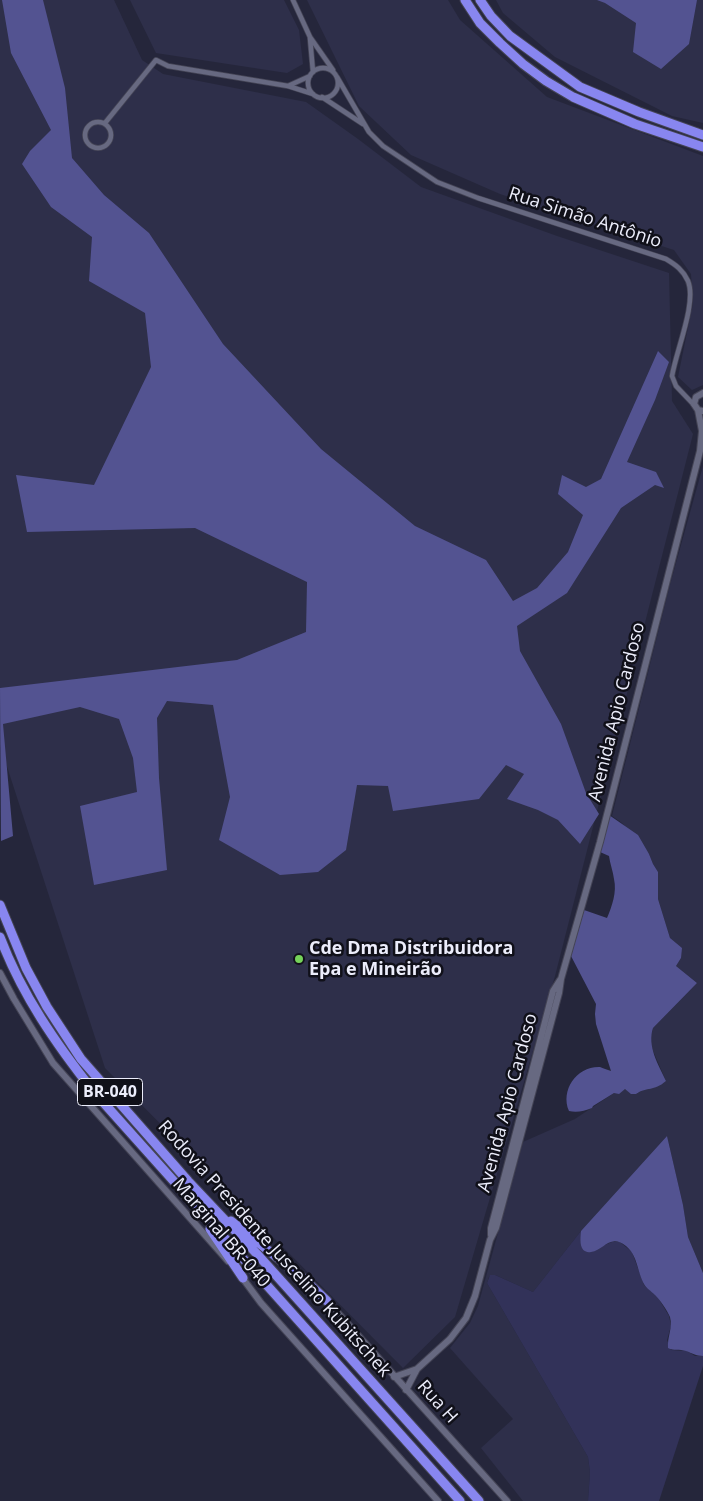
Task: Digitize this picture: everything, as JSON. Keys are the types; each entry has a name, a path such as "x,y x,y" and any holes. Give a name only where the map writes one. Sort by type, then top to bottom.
{"highway":[{"path":"465,0 480,23 523,64 546,81 573,97 635,124 703,147"},
{"path":"480,0 491,16 510,36 580,87 639,112 703,135"},
{"name":"Rodovia Presidente Juscelino Kubitschek","path":"0,905 26,968 63,1034 81,1059 207,1202 257,1254 479,1501"},
{"name":"Rodovia Presidente Juscelino Kubitschek","path":"0,937 28,997 60,1048 94,1092 460,1501"},
{"path":"207,1202 303,1278 327,1301"},
{"path":"195,1206 243,1278"}],"street":[{"name":"Rua Simão Antônio","path":"293,0 310,37 336,75 364,125 383,146 436,182 487,201 666,259 678,266 688,282 691,298 672,376 676,386 699,409"},
{"name":"Rua Simão Antônio","path":"310,37 313,72"},
{"path":"105,123 156,60 168,66 288,86 322,97 332,94 338,82 336,75 326,68 317,69 310,76 288,86"},
{"path":"310,76 309,86 314,94"},
{"name":"Rua Simão Antônio","path":"322,97 364,125"},
{"path":"97,121 105,123 111,130 112,135 109,143 101,148 92,147 86,141 84,132 86,128 97,121"},
{"path":"687,397 702,393"},
{"name":"Avenida Apio Cardoso","path":"406,1390 417,1370 450,1339 466,1318 475,1296 491,1237 491,1228 554,991 561,979 600,842 700,451 702,431 699,409 694,400 702,393"},
{"name":"Avenida Apio Cardoso","path":"700,451 703,444"},
{"name":"Marginal BR-040","path":"0,973 53,1063 438,1501"},
{"name":"Rua H","path":"327,1301 506,1501"},
{"name":"Avenida Apio Cardoso","path":"394,1377 417,1370"}],"shaded area":[{"path":"0,0 114,0 142,60 163,74 306,102 421,187 557,236 669,273 672,401 693,434 555,976 455,1317 403,1368 105,1068 0,745"},
{"path":"2,0 43,0 65,88 72,158 104,195 149,233 223,344 321,449 415,526 486,560 513,601 537,588 568,552 583,515 558,494 562,475 586,487 601,479 658,351 669,362 655,400 627,462 656,472 664,488 655,485 621,508 567,593 517,626 520,651 561,724 586,793 599,814 580,844 558,820 538,810 507,799 524,774 506,765 479,799 393,811 388,786 357,785 346,850 318,872 280,875 219,840 230,797 213,705 167,701 157,718 159,778 167,870 94,885 80,806 137,792 133,758 119,719 80,707 3,724 13,836 1,841 0,688 237,660 306,632 307,582 195,528 27,532 16,475 94,485 151,367 145,313 89,281 92,237 51,207 22,164 30,151 51,130 11,53"},
{"path":"130,0 284,0 299,30 303,64 287,73 156,53"},
{"path":"307,0 448,0 460,20 547,97 703,156 703,385 692,390 678,377 693,303 691,274 674,250 500,194 411,155 359,106"},
{"path":"496,0 703,0 703,123 672,116 555,57 503,13"},
{"path":"597,0 697,0 689,44 661,69 633,52 636,23"},
{"path":"703,466 703,1273 688,1237 683,1205 667,1136 581,1231 533,1292 495,1275 489,1277 487,1283 588,1457 590,1472 588,1501 523,1501 481,1448 513,1419 450,1348 470,1323 478,1306 523,1142 575,1119 614,1093 625,1089 636,1094 666,1081 651,1046 653,1028 697,983 676,966 681,958 670,938 658,899 658,872 649,854 622,823 612,816 671,581"},
{"path":"609,815 638,835 649,854 658,872 658,899 670,938 682,948 681,958 676,966 697,983 653,1028 652,1048 666,1081 658,1087 636,1094 631,1094 625,1089 619,1094 614,1093 592,1108 572,1112 569,1111 567,1095 572,1081 584,1070 600,1067 611,1071 596,1024 596,1004 571,956 584,910 607,918 612,904 615,884 614,876 609,856 600,852"},
{"path":"667,1136 683,1205 688,1237 703,1273 703,1356 668,1348 671,1325 670,1317 659,1300 645,1285 633,1254 626,1246 616,1241 607,1243 596,1251 587,1252 584,1251 581,1245 581,1231"},
{"path":"581,1231 581,1242 586,1252 612,1242 620,1242 632,1252 644,1285 657,1296 669,1316 671,1326 667,1340 671,1350 687,1351 695,1356 703,1356 703,1366 659,1501 588,1501 590,1472 588,1457 487,1283 490,1275 495,1275 533,1292"}],"place":[{"name":"Cde Dma Distribuidora Epa e Mineirão","path":"299,959"}]}
